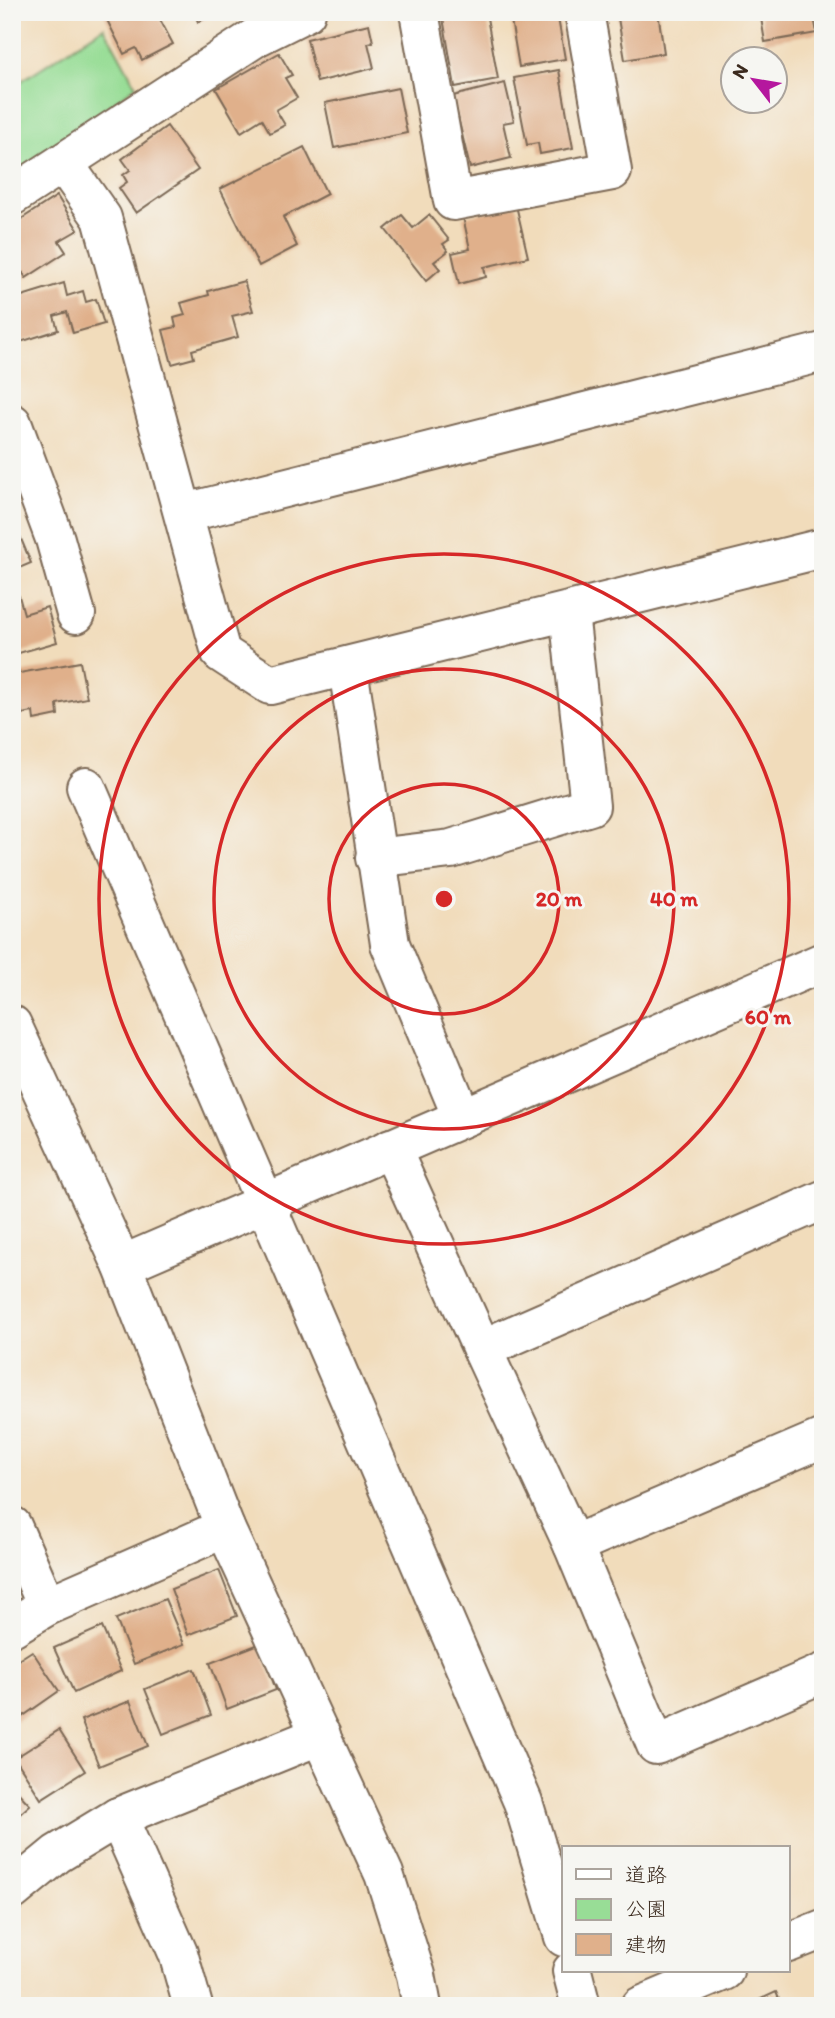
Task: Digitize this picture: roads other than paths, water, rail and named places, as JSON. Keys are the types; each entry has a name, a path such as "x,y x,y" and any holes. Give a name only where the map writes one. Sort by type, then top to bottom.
{"street":[{"path":"12,196 256,37 306,12"},
{"path":"419,12 453,201 612,171 584,12"},
{"path":"64,164 102,218 185,513 221,653 270,685 348,668 823,548"},
{"path":"185,513 823,352"},
{"path":"12,423 55,539 75,614"},
{"path":"375,858 451,849 590,806 569,612"},
{"path":"348,668 390,944 462,1117"},
{"path":"86,787 523,1802 562,1930"},
{"path":"122,1265 823,962"},
{"path":"12,1026 122,1265 225,1528 384,1874 416,1975 422,2006"},
{"path":"391,1149 573,1545 656,1745 823,1673"},
{"path":"482,1349 823,1200"},
{"path":"573,1545 823,1438"},
{"path":"12,1526 47,1606"},
{"path":"12,1627 47,1606 225,1528"},
{"path":"12,1891 57,1854 118,1817 321,1735"},
{"path":"118,1817 178,1953 193,2006"},
{"path":"790,1943 823,1929"},
{"path":"572,1972 581,2006"},
{"path":"641,2006 722,1972"}]}
